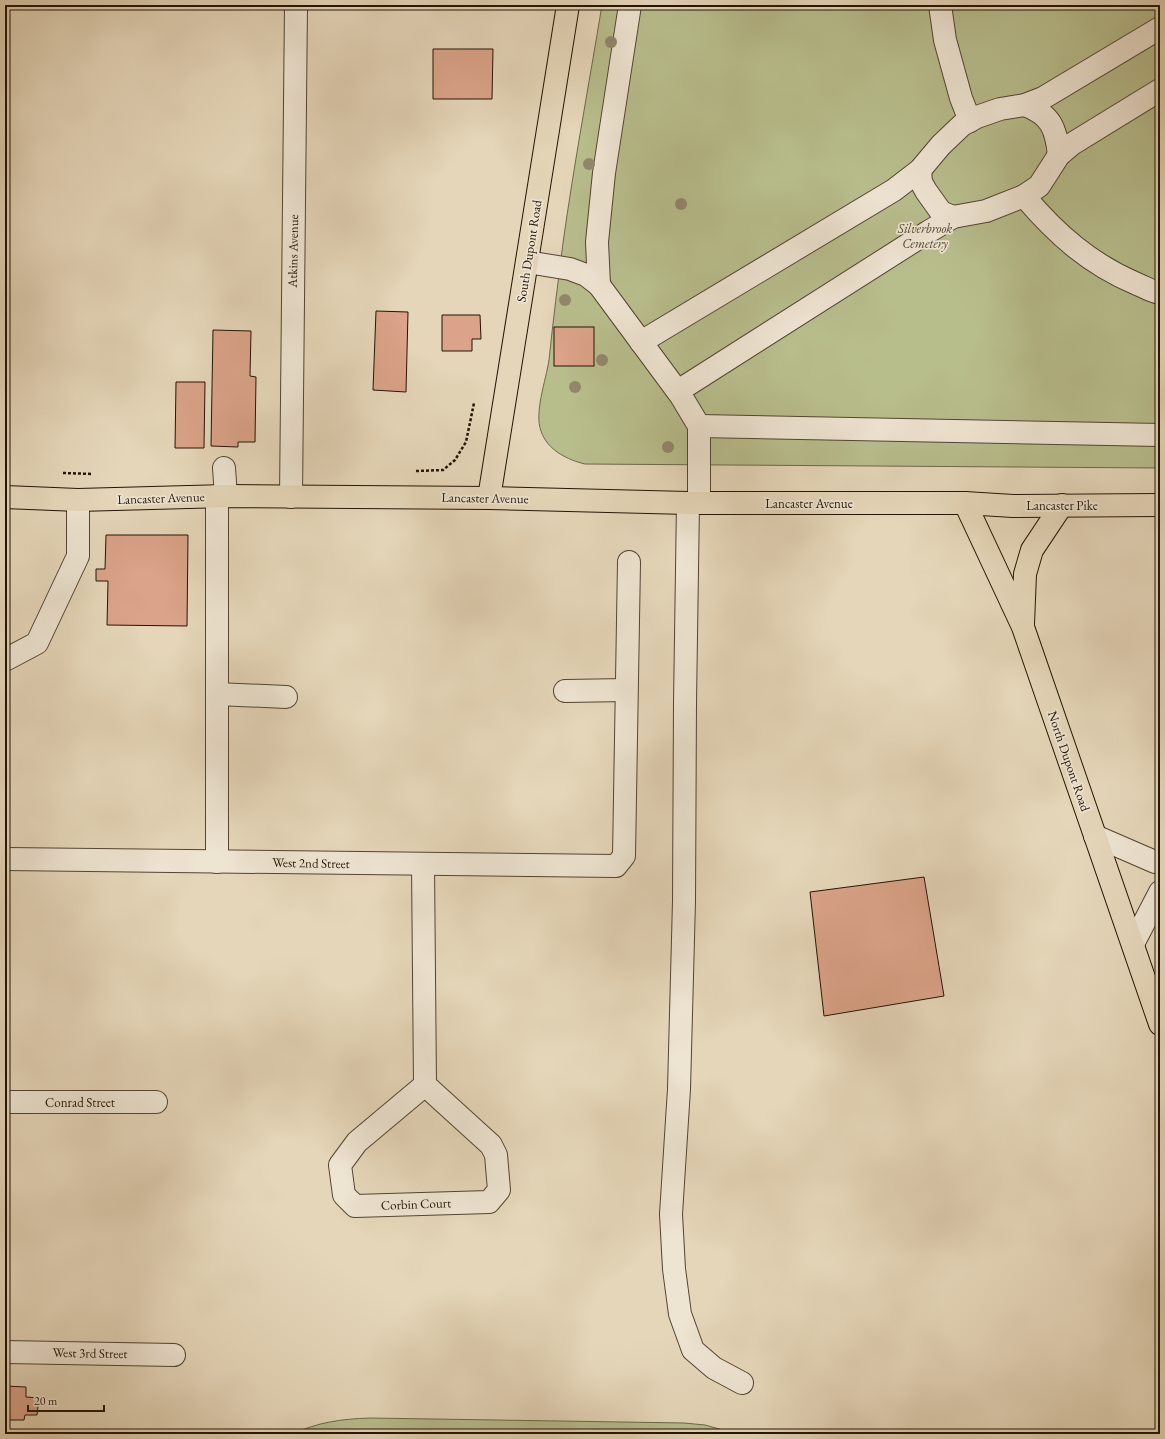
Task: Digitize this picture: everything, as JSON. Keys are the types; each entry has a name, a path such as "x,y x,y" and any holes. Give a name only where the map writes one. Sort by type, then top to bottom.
{"main road":[{"name":"South Dupont Road","path":"489,498 568,5"},
{"name":"Lancaster Avenue","path":"5,498 78,500 221,496 489,498 694,503 965,504"},
{"name":"Lancaster Pike","path":"965,504 1012,506 1160,505"},
{"name":"North Dupont Road","path":"965,504 1023,627 1133,944 1155,992 1160,1024"},
{"path":"1023,627 1025,574 1032,550 1062,505"}],"street":[{"name":"Atkins Avenue","path":"291,497 296,5"},
{"path":"599,285 597,242 604,173 630,5"},
{"path":"940,5 945,40 961,98 970,121"},
{"path":"641,342 894,190 920,170 962,125 977,117 1000,109 1025,105 1043,98 1160,28"},
{"path":"678,391 953,217 986,211 1024,196 1039,186 1059,155 1072,144 1160,90"},
{"path":"1025,105 1046,116 1058,140 1059,155"},
{"path":"920,170 921,182 926,191 941,212 953,217"},
{"path":"1024,196 1045,220 1080,252 1123,278 1160,294"},
{"path":"527,262 570,270 586,275 599,285 678,391 698,426 694,503 686,592 683,948 680,1089 672,1214 674,1269 680,1314 693,1350 714,1368 742,1383"},
{"path":"698,426 1160,435"},
{"path":"217,862 217,694 221,496 224,468"},
{"path":"5,660 37,643 78,556 78,500"},
{"path":"565,691 626,690 629,562"},
{"name":"West 2nd Street","path":"5,859 616,866 624,856 626,690"},
{"path":"217,694 286,697"},
{"path":"1095,836 1155,862 1160,862"},
{"path":"423,864 425,1085"},
{"path":"1133,944 1160,892"},
{"name":"Corbin Court","path":"425,1085 491,1145 496,1155 499,1190 489,1202 355,1206 344,1195 340,1165 357,1142 425,1085"},
{"name":"Conrad Street","path":"5,1102 156,1102"},
{"name":"West 3rd Street","path":"5,1352 174,1355"}],"path":[{"path":"412,472 443,470 455,460 466,442 474,403"}],"green space":[{"name":"Silverbrook Cemetery","path":"602,5 1160,5 1160,468 585,464 565,457 553,449 544,438 539,424 541,396 549,360 563,243"},
{"path":"370,1418 684,1423 705,1425 737,1434 292,1434 330,1422"}],"building":[{"path":"433,49 493,49 492,99 433,99"},
{"path":"376,311 408,312 406,392 373,390"},
{"path":"442,315 480,315 481,339 472,339 472,351 442,351"},
{"path":"554,327 594,327 594,366 554,366"},
{"path":"213,330 251,331 250,376 256,377 255,442 238,442 238,447 211,446"},
{"path":"176,382 205,382 204,448 175,448"},
{"path":"106,535 188,535 187,626 107,625 108,581 96,581 96,569 105,569"},
{"path":"924,877 944,996 824,1016 810,892"},
{"path":"5,1386 26,1387 26,1397 39,1398 37,1415 25,1415 24,1420 5,1420"}]}
